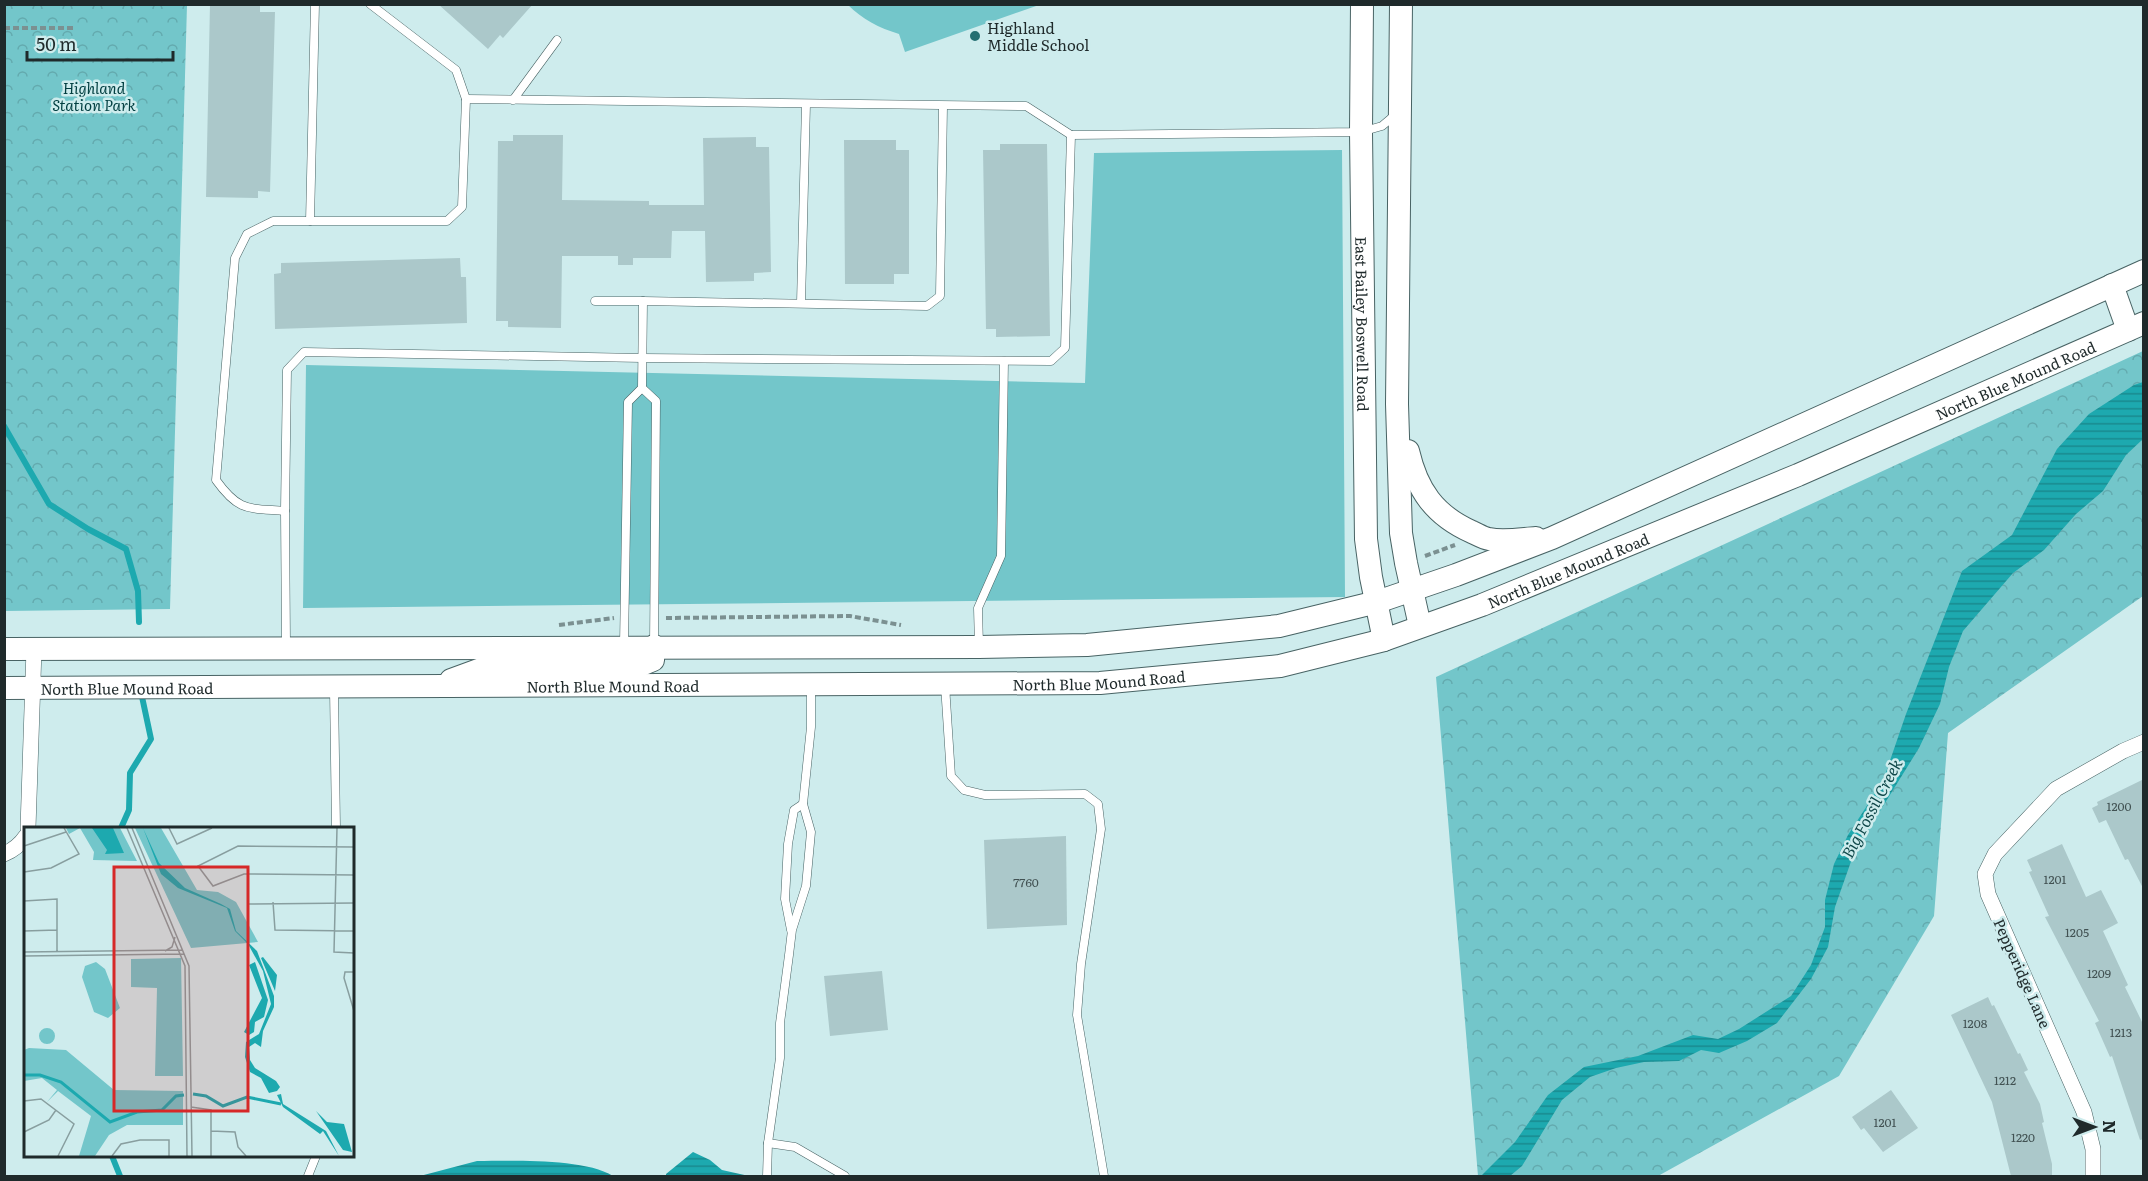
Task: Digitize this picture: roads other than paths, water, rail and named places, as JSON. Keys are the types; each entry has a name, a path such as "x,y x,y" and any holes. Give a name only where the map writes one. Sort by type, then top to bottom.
{"main road":[{"name":"East Bailey Boswell Road","path":"1362,4 1361,132 1366,539 1384,640"},
{"path":"1401,4 1397,404 1401,533 1420,626"},
{"path":"4,649 979,647 1087,645 1279,626 1412,591 1552,538 2144,271"},
{"name":"North Blue Mound Road","path":"4,688 1100,683 1280,666 1384,640 1482,605 1798,475 2136,327 2112,285"},
{"path":"1397,404 1413,474 1426,497 1443,515 1462,527 1489,539 1552,538"},
{"path":"436,686 481,669 636,667 653,660 654,646"}],"street":[{"path":"28,827 34,649"},
{"name":"Pepperidge Lane","path":"2094,1176 2093,1149 2084,1112 1988,894 1985,874 1995,854 2056,789 2123,751 2144,742"},
{"path":"4,855 13,851 24,839"}],"lane":[{"path":"310,221 315,4"},
{"path":"285,511 246,508 229,499 216,480 235,258 247,234 273,221 447,221 462,207 466,99 456,70 370,4"},
{"path":"513,100 557,40"},
{"path":"466,99 1026,106 1071,135 1361,132 1382,126 1400,110"},
{"path":"801,303 806,104"},
{"path":"595,301 927,306 940,296 943,106"},
{"path":"286,648 287,370 304,352 642,358 1051,361 1065,348 1071,135"},
{"path":"624,646 628,402 642,388 643,301"},
{"path":"979,647 978,608 1001,556 1004,361"},
{"path":"642,388 656,401 654,646"},
{"path":"945,684 951,776 964,790 985,795 1085,794 1098,804 1101,829 1081,964 1077,1015 1104,1176"},
{"path":"334,686 336,827"},
{"path":"767,1176 768,1143 780,1058 780,1023 792,934 806,886 811,832 803,804 811,727 811,686"},
{"path":"792,934 785,899 788,843 794,810 803,804"},
{"path":"768,1143 795,1148 845,1176"},
{"path":"308,1176 315,1157"}],"water":[{"name":"Big Fossil Creek","path":"2143,382 2143,439 2126,455 2103,491 2076,514 2044,550 2013,573 1963,631 1949,667 1940,704 1919,748 1854,853 1835,907 1828,947 1811,979 1777,1023 1747,1041 1719,1053 1701,1050 1679,1061 1644,1062 1590,1077 1562,1100 1522,1166 1510,1176 1481,1176 1515,1142 1548,1095 1584,1067 1638,1056 1693,1035 1718,1039 1739,1029 1791,996 1811,965 1825,927 1825,900 1834,864 1848,835 1883,781 1906,714 1962,571 2012,535 2057,449 2089,414 2134,385"},
{"path":"693,1152 710,1160 722,1170 749,1176 666,1176"},
{"path":"477,1161 566,1163 600,1170 613,1176 420,1176"}],"waterway":[{"path":"4,426 49,504 88,529 126,549 138,591 139,622"},
{"path":"121,827 129,810 130,773 151,739 141,692"},
{"path":"112,1157 120,1176"}],"place":[{"name":"Highland Middle School","path":"975,36"}],"park label":[{"name":"Highland Station Park","path":"94,96"}]}
